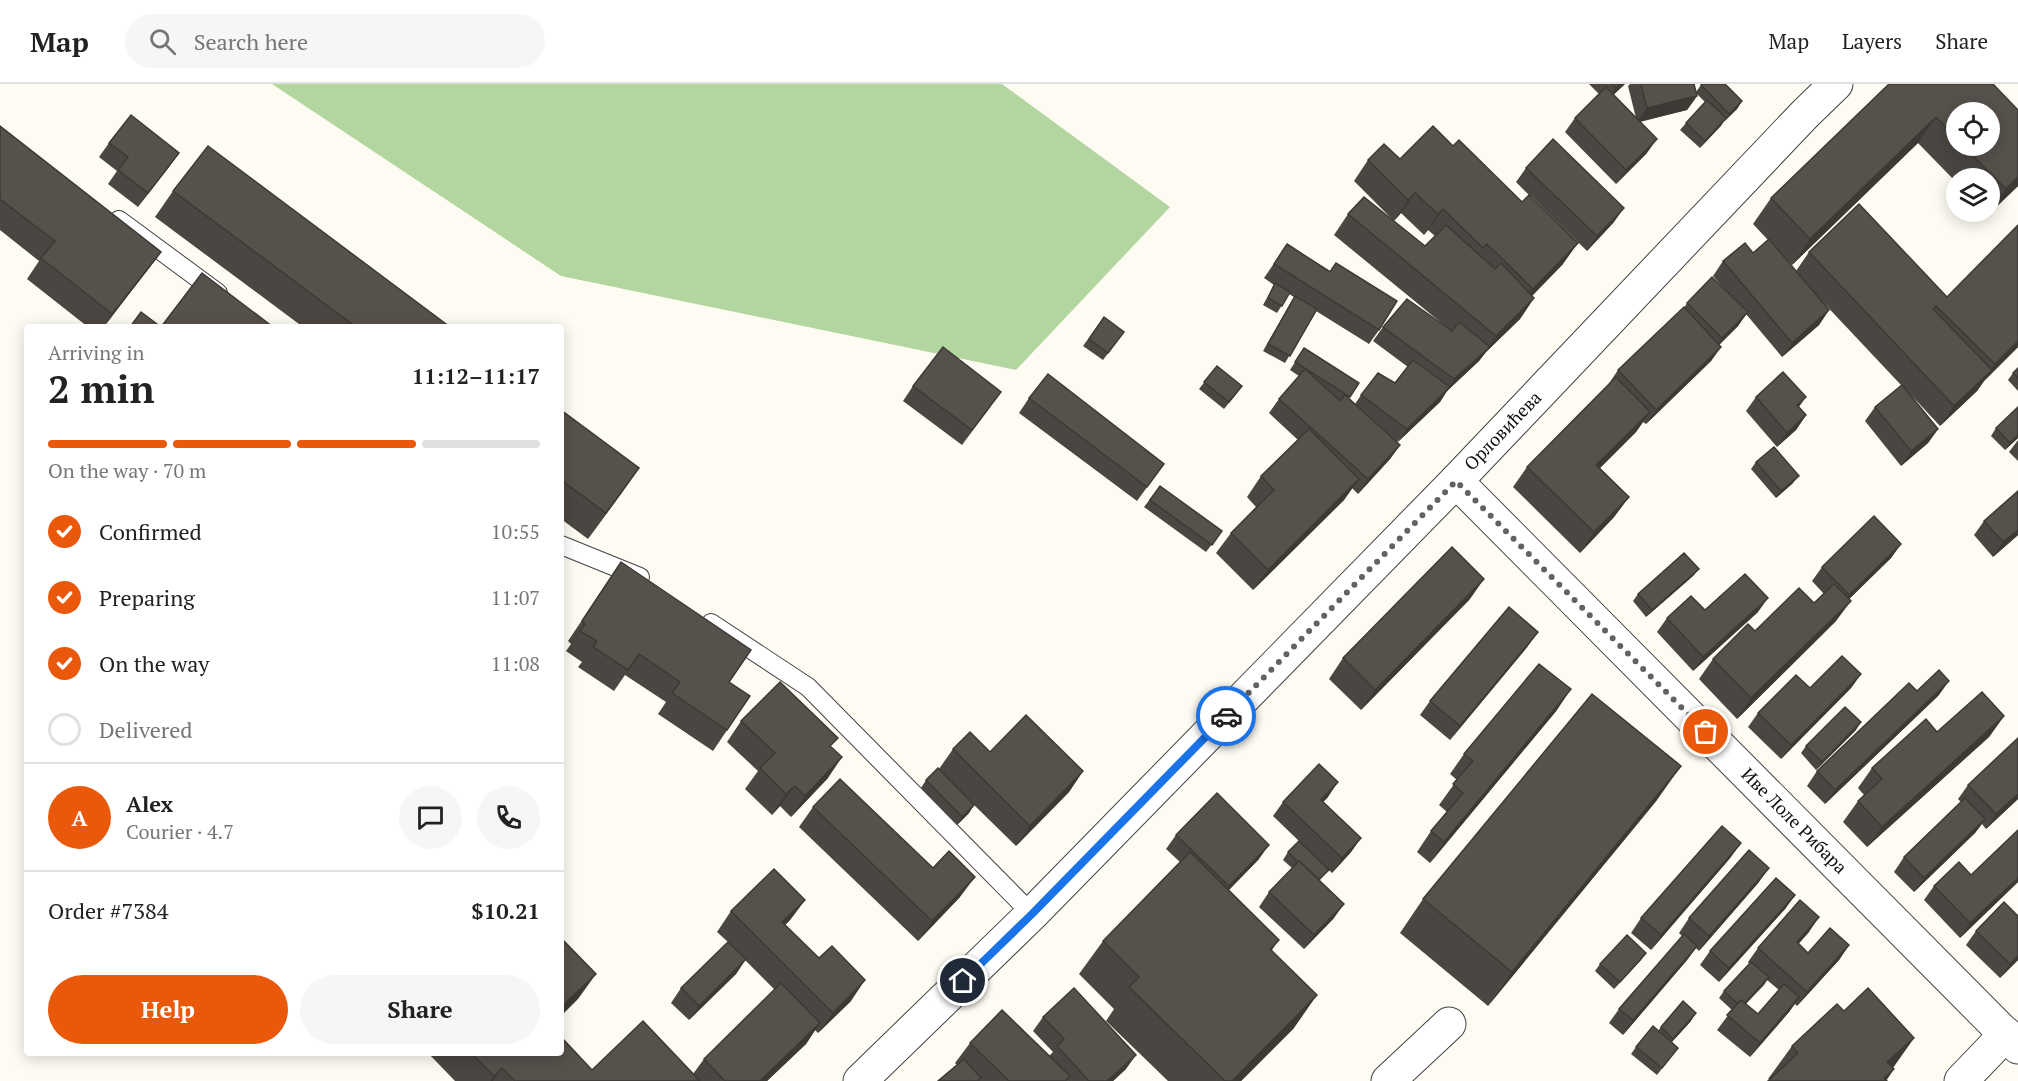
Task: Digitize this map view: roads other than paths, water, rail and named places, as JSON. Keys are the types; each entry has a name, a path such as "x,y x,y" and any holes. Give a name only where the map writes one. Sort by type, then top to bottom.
{"street":[{"name":"Орловићева","path":"860,1081 1032,914 1456,481 1836,84"},
{"name":"Иве Лоле Рибара","path":"1456,481 2012,1041 1961,1081"},
{"path":"1388,1081 1449,1024"}],"lane":[{"path":"103,208 235,306"},
{"path":"564,546 636,574 655,587"},
{"path":"693,612 807,687 1032,914"}]}
